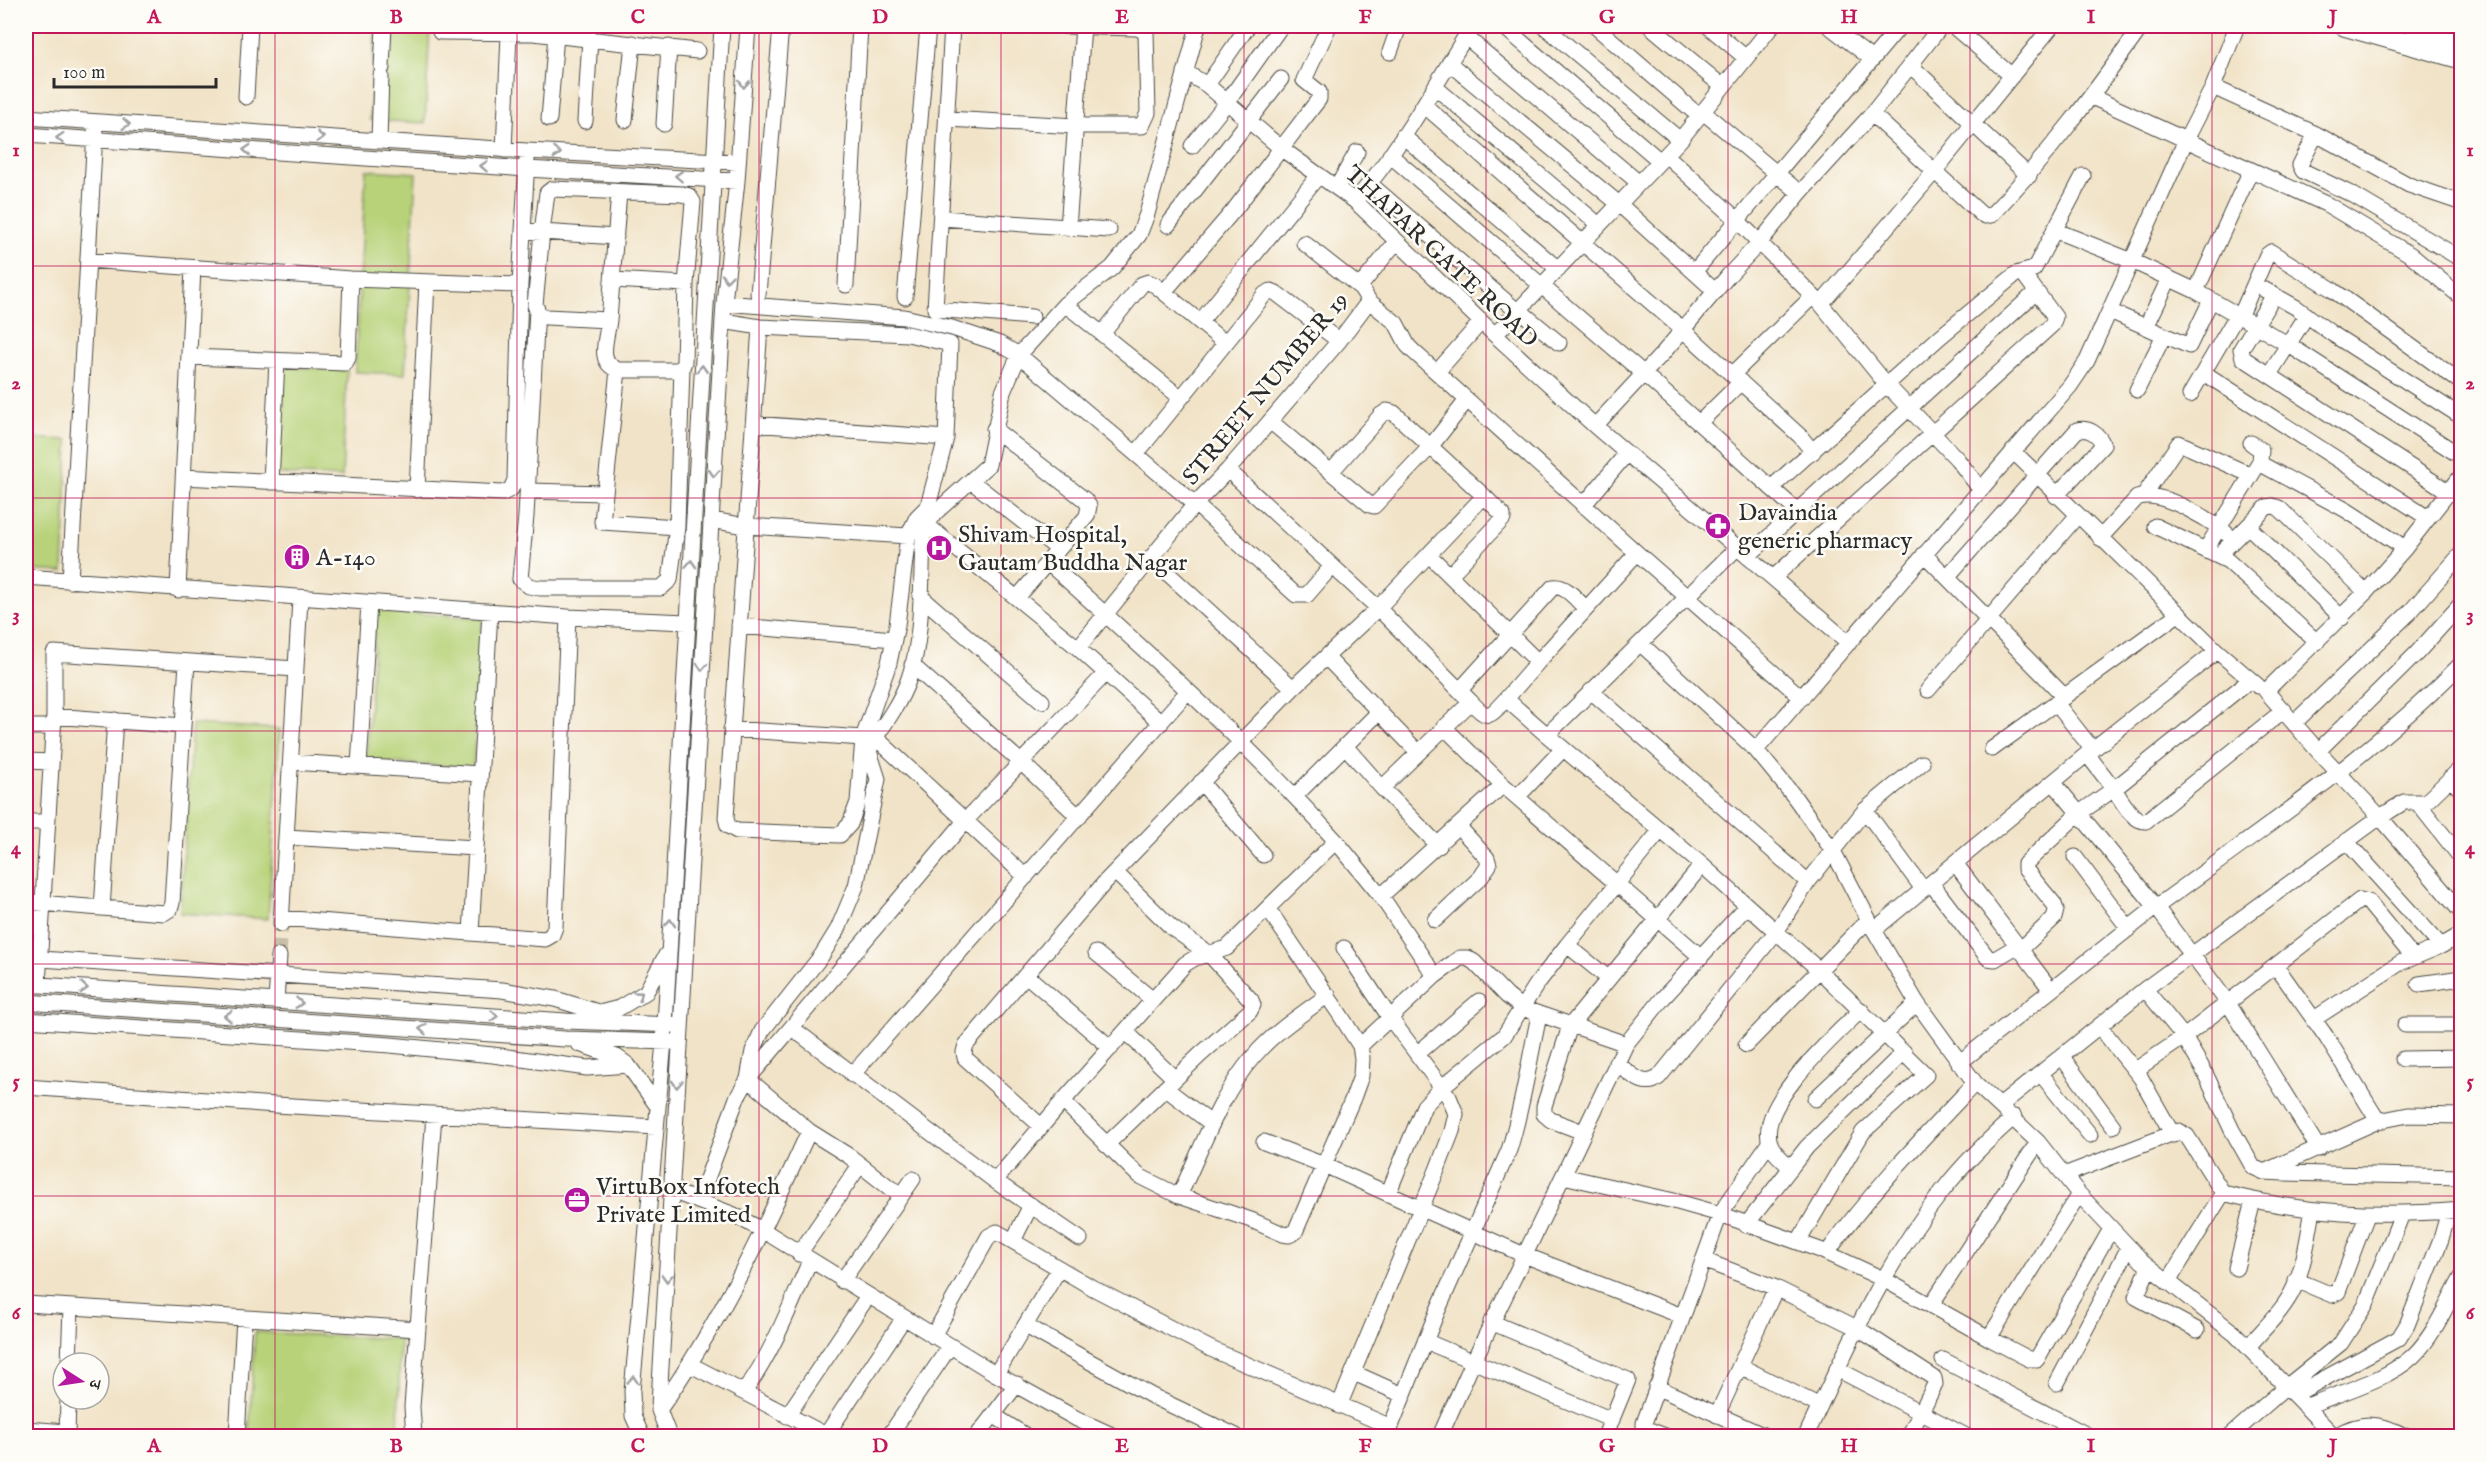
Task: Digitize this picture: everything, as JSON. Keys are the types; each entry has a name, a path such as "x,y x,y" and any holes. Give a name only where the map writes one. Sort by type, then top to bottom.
{"main road":[{"path":"2345,26 2462,60"},
{"path":"2414,26 2462,38"}],"street":[{"path":"246,97 250,26"},
{"path":"379,141 384,26"},
{"path":"669,1437 659,1410 672,1191 671,1042 665,1024 722,26"},
{"path":"642,1437 633,1416 632,1391 658,1107 671,1042 681,1025 724,303 737,181 748,26"},
{"path":"758,294 781,26"},
{"path":"846,285 860,26"},
{"path":"905,297 928,26"},
{"path":"952,26 935,309 1032,317"},
{"path":"947,119 1077,126 1136,128 1142,126 1148,113 1146,32 1137,28 1064,26"},
{"path":"1068,228 1083,26"},
{"path":"748,1079 753,1051 762,1031 822,955 838,929 856,886 878,779 870,754 869,738 897,704 910,677 917,638 923,539 927,525 935,513 988,465 1003,392 1019,355 1065,304 1112,268 1139,235 1147,214 1198,26"},
{"path":"1207,85 1248,26"},
{"path":"1192,146 1228,101 1281,26"},
{"path":"1164,292 1282,149 1319,99 1319,93 1304,80 1329,26"},
{"path":"1390,52 1399,26"},
{"path":"1503,26 1738,221 1760,242 1817,300 1887,385 1934,434 1981,490"},
{"path":"1544,26 1680,140"},
{"path":"1595,26 1700,114 1800,193"},
{"path":"1650,26 1722,86"},
{"path":"1708,26 1746,58"},
{"path":"1495,335 1680,140 1770,26"},
{"path":"1829,26 1872,59"},
{"path":"1695,271 1900,26"},
{"path":"1595,426 1644,375 1800,193 1872,114 1941,26"},
{"path":"1953,26 2012,76"},
{"path":"1699,423 1737,378 1817,300 1934,172 2052,26"},
{"path":"1872,114 1934,172 1986,216 1991,215 2029,176 2092,97 2142,26"},
{"path":"1756,750 2070,386 2088,361 2185,142 2212,87 2237,26"},
{"path":"440,32 509,34 533,29 556,35 590,38 612,33 633,43 697,51"},
{"path":"1355,201 1370,184 1425,106 1468,31 1639,183"},
{"path":"504,150 509,34"},
{"path":"549,118 556,35"},
{"path":"585,122 590,38"},
{"path":"625,120 633,43"},
{"path":"664,124 669,47"},
{"path":"1449,63 1619,204 1716,291"},
{"path":"1910,65 2029,176"},
{"name":"THAPAR GATE ROAD","path":"1185,72 1207,85 1282,149 1355,201 1481,322 1595,426 1849,644"},
{"path":"1168,225 1281,79"},
{"path":"1435,87 1599,225"},
{"path":"2212,87 2316,134 2409,185 2462,203"},
{"path":"2092,97 2185,142 2328,205 2411,255 2462,298"},
{"path":"1425,106 1737,378 1800,436 1813,452"},
{"path":"26,117 504,150 738,162"},
{"path":"70,581 95,122"},
{"path":"2316,134 2300,165 2303,171 2353,195 2456,256"},
{"path":"26,135 737,181"},
{"path":"1403,136 1558,269"},
{"path":"183,477 417,490 503,493 511,489 515,480 520,285 528,151"},
{"path":"1337,187 1357,152"},
{"path":"1390,155 1797,511"},
{"path":"2196,291 2251,170"},
{"path":"1200,322 1319,175"},
{"path":"1771,488 1957,322 2016,274 2031,271 2036,266 2083,176"},
{"path":"1370,184 1559,344"},
{"path":"552,189 619,192 689,196 693,202 686,284 676,527 670,580 661,588 540,588 529,586 520,579 528,490 542,232 547,193 552,189"},
{"path":"619,192 605,361 610,367 618,370 679,370 682,367"},
{"path":"940,218 1109,230"},
{"path":"2054,230 2132,261 2196,291 2289,345 2462,457"},
{"path":"523,231 616,237"},
{"name":"STREET NUMBER 19","path":"1078,648 1195,504 1228,470 1339,341 1396,242"},
{"path":"1304,243 1396,323 1408,346 1583,506 1802,698"},
{"path":"2190,395 2239,316 2269,253 2274,253 2330,288 2462,382"},
{"path":"88,260 351,279 520,285"},
{"path":"178,590 193,268"},
{"path":"1773,578 2052,325 2055,317 2022,272"},
{"path":"189,357 345,363 348,358 351,279"},
{"path":"2146,327 2169,279"},
{"path":"612,280 686,284"},
{"path":"417,490 427,282"},
{"path":"1102,334 1142,284 1148,282 1164,292 1225,343"},
{"path":"2255,284 2307,315 2462,417"},
{"path":"1136,454 1265,294 1270,291 1276,293 1339,341"},
{"path":"1547,735 1689,597 1797,511 1910,410 2036,292"},
{"path":"2274,295 2240,354 2449,492"},
{"path":"2110,311 2189,346 2211,300"},
{"path":"724,303 904,317 952,328 1000,344 1019,355 1195,504 1296,595 1306,595 1332,566"},
{"path":"1065,304 1181,398"},
{"path":"537,309 546,317 609,320"},
{"path":"2270,373 2307,315"},
{"path":"723,321 760,327 908,334 950,344 946,438 928,506 917,517 908,536 894,639 869,738 858,802 850,824 840,835 738,831 728,826 726,818 760,327"},
{"path":"1437,372 1481,322"},
{"path":"2136,390 2164,335"},
{"path":"272,482 277,361"},
{"path":"618,370 602,522 676,527"},
{"path":"2204,373 2428,518"},
{"path":"1270,421 1374,506 1431,446 1467,400"},
{"path":"1331,472 1381,415 1388,411 1394,413 1503,515 1503,519 1450,576"},
{"path":"753,424 946,438"},
{"path":"994,429 1085,500 1089,506 1087,516 1017,598"},
{"path":"1947,577 2078,430 2087,429 2102,441 2100,449 2056,496"},
{"path":"2212,552 2219,526 2255,469 2261,450 2251,442"},
{"path":"2144,495 2179,443 2255,469 2346,510 2405,548"},
{"path":"2013,451 2056,496 2217,651 2266,691 2462,912"},
{"path":"1583,506 1627,453"},
{"path":"1228,470 1378,608 1483,715 1487,716 1491,716 1585,608 1637,553"},
{"path":"2266,691 2366,592 2405,548 2462,475"},
{"path":"971,481 1058,549"},
{"path":"528,490 605,493"},
{"path":"2100,538 2137,498 2144,495 2156,496 2195,512 2219,526 2234,540"},
{"path":"1041,1126 965,1058 966,1045 1115,872 1293,688 1378,608 1484,496"},
{"path":"2212,552 2234,540 2267,507 2273,506 2279,508 2366,592"},
{"path":"1928,690 2077,516"},
{"path":"711,520 746,526 908,536"},
{"path":"927,525 1107,672 1161,723"},
{"path":"2155,526 2212,552 2317,642"},
{"path":"2248,526 2342,618"},
{"path":"2294,723 2410,612 2462,553"},
{"path":"1429,555 1538,662"},
{"path":"1924,555 1990,620 2061,700 2114,789 2135,818 2141,821 2146,821 2284,710"},
{"path":"1151,558 1293,688"},
{"path":"1047,562 1188,691 1295,796 1381,896 1435,976"},
{"path":"26,577 568,618 687,622"},
{"path":"1460,690 1553,586 1565,589 1585,608"},
{"path":"689,594 706,595"},
{"path":"920,596 1042,701"},
{"path":"300,598 281,921 544,939 552,935 555,927 568,618"},
{"path":"359,766 369,603"},
{"path":"2318,751 2417,653 2462,603"},
{"path":"471,933 490,612"},
{"path":"1992,749 2178,614"},
{"path":"739,626 894,639"},
{"path":"1641,644 1756,750 1793,795 1833,851 1871,925 1917,1004 1959,1063 1975,1083 2014,1117 2038,1142 2079,1194 2129,1247 2149,1267 2235,1334 2269,1366 2335,1437 2349,1428 2364,1424 2384,1426 2405,1437"},
{"path":"1746,1045 1820,970 1871,925 1927,886 2217,651"},
{"path":"296,669 54,653 53,721 43,903 32,959 32,984 566,1021 681,1025"},
{"path":"1326,657 1418,752"},
{"path":"26,902 164,913 170,909 187,662"},
{"path":"1959,1063 2156,908 2340,773 2462,663"},
{"path":"912,665 1079,817"},
{"path":"699,1200 737,1098 748,1079 966,820 1107,672"},
{"path":"1865,810 1988,958 1995,959 2019,948 2054,918 2056,910 2054,904 2025,869 2025,864 2079,813 2114,789 2250,680"},
{"path":"852,1075 1188,691"},
{"path":"1592,691 1808,882"},
{"path":"1506,699 1562,750 1702,865 1820,970 1926,1075 1863,1132 1798,1242"},
{"path":"1382,788 1471,702"},
{"path":"1295,796 1379,712"},
{"path":"26,727 53,721 115,720 183,726"},
{"path":"102,908 115,720"},
{"path":"1444,727 1503,785 1701,957"},
{"path":"731,729 869,738 966,820 1026,878"},
{"path":"1346,747 1382,788 1439,846"},
{"path":"1517,797 1562,750"},
{"path":"26,761 51,762"},
{"path":"291,762 480,774"},
{"path":"1616,1063 1643,1082 1654,1082 1776,932 1808,882 1865,810 1922,763"},
{"path":"2001,1105 2191,954 2380,817 2404,802 2429,799 2462,767"},
{"path":"2450,778 2462,791"},
{"path":"1201,782 1263,855"},
{"path":"2053,782 2156,908 2228,1003 2319,1149"},
{"path":"1381,896 1439,846 1503,785"},
{"path":"2417,802 2462,859"},
{"path":"26,822 47,822"},
{"path":"1435,920 1481,877 1489,865 1487,858 1459,827"},
{"path":"1388,1194 1424,1106 1442,1087 1504,1036 1567,945 1660,831"},
{"path":"286,837 476,848"},
{"path":"995,1181 1185,964 1195,958 1227,948 1336,841"},
{"path":"2346,841 2441,946"},
{"path":"2075,857 2129,929"},
{"path":"1955,863 2051,990"},
{"path":"1583,1132 1551,1120 1544,1114 1544,1106 1570,1026 1702,865"},
{"path":"1106,1144 1250,1011 1253,1005 1209,954 1172,928 1115,872"},
{"path":"2141,1078 2140,1067 2184,1037 2360,900 2368,902 2413,957"},
{"path":"1444,1435 1491,1322 1626,1044 1657,1005 1747,906"},
{"path":"1063,1101 1139,1176 1179,1196 1289,1235 1295,1232 1361,1076 1362,1058 1360,1046 1328,995 1268,909"},
{"path":"2314,1019 2413,957 2441,946 2462,934"},
{"path":"1567,945 1608,978"},
{"path":"1339,1406 1421,1209 1452,1131 1456,1113 1449,1097 1390,1018 1344,948"},
{"path":"566,1021 619,1008 646,992 669,950"},
{"path":"1096,953 1153,1000"},
{"path":"276,1001 279,956"},
{"path":"1360,1046 1435,976 1460,958 1467,958 1474,962 1522,1008 1539,1016 1626,1044"},
{"path":"32,959 502,990 555,999 601,1013"},
{"path":"2276,966 2314,1019 2379,1121"},
{"path":"1026,975 1111,1048"},
{"path":"2419,984 2462,978"},
{"path":"2145,989 2184,1037 2253,1167 2264,1172 2462,1177"},
{"path":"1179,1196 1228,1092 1252,1057 1275,1035 1328,995"},
{"path":"1417,1054 1479,1000"},
{"path":"26,1002 565,1039 671,1042"},
{"path":"1815,1098 1917,1004"},
{"path":"1791,1168 1769,1143 1768,1131 1773,1114 1784,1092 1800,1072 1861,1010"},
{"path":"933,1336 989,1236 996,1233 1211,1349 1339,1406 1389,1432 1425,1341 1509,1150 1518,1122 1539,1016"},
{"path":"26,1020 390,1044 587,1068 628,1065"},
{"path":"2404,1025 2462,1025"},
{"path":"2100,1027 2141,1078 2173,1135"},
{"path":"792,1028 995,1181 1080,1239"},
{"path":"1126,1032 1170,1083 1212,1124"},
{"path":"565,1039 617,1057 628,1065 658,1107"},
{"path":"1746,1225 1791,1168 1832,1122 1904,1052"},
{"path":"2062,1057 2113,1126"},
{"path":"2403,1059 2462,1058"},
{"path":"2041,1074 2090,1135"},
{"path":"748,1079 809,1131 902,1194"},
{"path":"1827,1253 1857,1210 1888,1174 1975,1083"},
{"path":"26,1087 434,1115 656,1126"},
{"path":"414,1437 412,1407 434,1115"},
{"path":"2264,1172 2379,1121 2408,1115 2462,1116"},
{"path":"1806,1437 1857,1328 1910,1237 1944,1189 1979,1148 2014,1117"},
{"path":"659,1410 691,1365 764,1231 809,1131"},
{"path":"2064,1175 2179,1131 2187,1136 2223,1193 2253,1201 2367,1215 2455,1210 2399,1338 2290,1391"},
{"path":"1264,1142 1324,1165 1524,1255 1682,1316"},
{"path":"1931,1305 2038,1142"},
{"path":"1665,1437 1644,1428 1656,1387 1720,1214 1769,1143"},
{"path":"744,1392 756,1376 785,1321 804,1257 860,1165"},
{"path":"1563,1176 1674,1201 1720,1214 1827,1253 1885,1280 2029,1359 2037,1359 2111,1228"},
{"path":"842,1281 913,1179"},
{"path":"672,1191 734,1215 764,1231 996,1374 1114,1437"},
{"path":"2168,1282 2223,1193"},
{"path":"1989,1338 2079,1194"},
{"path":"2236,1268 2253,1201"},
{"path":"1013,1241 1031,1205"},
{"path":"2247,1347 2279,1311 2296,1280 2304,1260 2313,1210"},
{"path":"2230,1437 2290,1391 2341,1343 2366,1304 2402,1214"},
{"path":"2296,1280 2332,1295 2338,1292 2367,1215"},
{"path":"2057,1383 2129,1247"},
{"path":"1703,1260 1776,1288 1857,1328 1934,1378 1935,1384 1909,1437"},
{"path":"2149,1267 2136,1296 2197,1330"},
{"path":"996,1374 1059,1269"},
{"path":"2305,1407 2395,1370 2413,1356 2427,1339 2459,1287"},
{"path":"1717,1415 1776,1288"},
{"path":"787,1416 867,1296"},
{"path":"26,1304 418,1329"},
{"path":"69,1351 71,1307"},
{"path":"237,1437 244,1318"},
{"path":"691,1365 826,1435 904,1318"},
{"path":"1491,1322 1628,1380 1605,1437"},
{"path":"1026,1326 1152,1396 1236,1437"},
{"path":"1425,1341 1611,1420"},
{"path":"889,1437 950,1346"},
{"path":"1943,1359 2089,1437"},
{"path":"1740,1366 1820,1406"},
{"path":"1837,1369 1966,1437"},
{"path":"1354,1373 1403,1395"},
{"path":"977,1437 1017,1384"},
{"path":"1656,1387 1765,1437"},
{"path":"26,1429 67,1434 68,1411"},
{"path":"993,1415 1026,1437"}],"green space":[{"path":"375,26 430,26 425,123 370,120"},
{"path":"366,170 416,173 405,374 355,372"},
{"path":"283,367 347,370 342,477 278,474"},
{"path":"26,438 68,440 63,572 26,570"},
{"path":"376,611 483,618 473,768 366,761"},
{"path":"192,724 280,729 268,919 180,913"},
{"path":"255,1332 400,1339 398,1436 249,1436"}],"tunnel":[{"path":"279,956 281,924"}],"place":[{"name":"Davaindia generic pharmacy","path":"1718,526"},
{"name":"Shivam Hospital, Gautam Buddha Nagar","path":"939,548"},
{"name":"A-140","path":"297,557"},
{"name":"VirtuBox Infotech Private Limited","path":"577,1200"}]}
